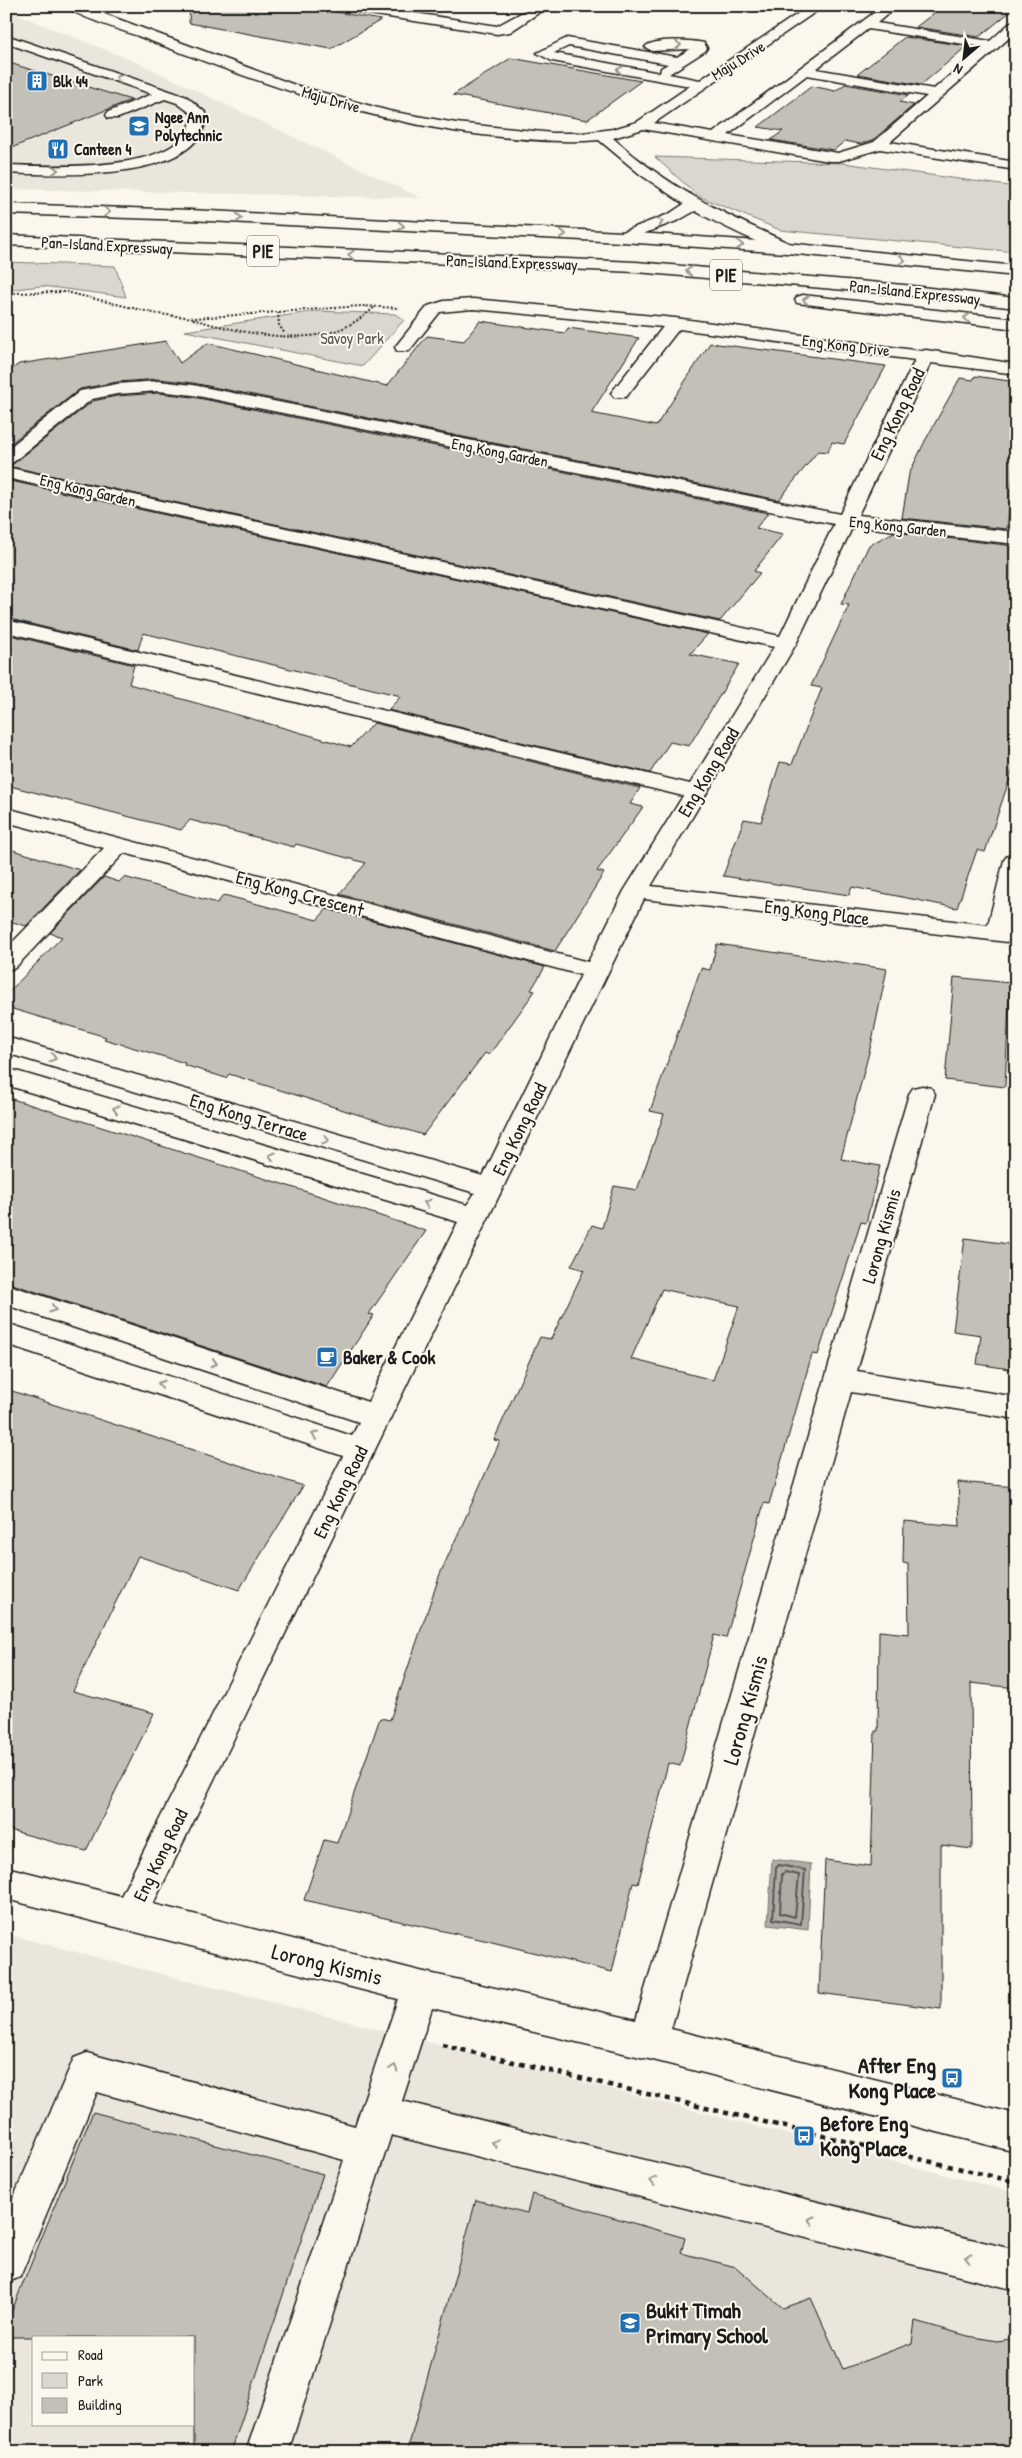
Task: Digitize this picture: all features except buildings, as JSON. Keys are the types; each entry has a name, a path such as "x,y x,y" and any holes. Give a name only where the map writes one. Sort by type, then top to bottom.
{"main road":[{"name":"Maju Drive","path":"71,6 260,78 410,120 488,132 564,137 603,136 624,133 642,125 818,6"},
{"path":"344,6 438,22 502,30 543,6"},
{"path":"715,138 891,6"},
{"path":"99,16 116,10"},
{"path":"866,25 997,41 1016,40"},
{"path":"642,125 834,158 879,145 1016,25"},
{"path":"6,39 182,100 199,113 198,129 192,138 175,150 121,167 91,170 6,169"},
{"path":"680,62 567,42 562,42 544,53 552,57 700,84"},
{"path":"620,51 672,45 699,46 700,48 658,76"},
{"path":"805,71 938,94"},
{"path":"113,115 164,94"},
{"path":"603,136 620,152 692,202 726,221 787,248"},
{"path":"879,145 1016,166"},
{"path":"622,236 674,217 690,208 692,202"},
{"name":"Pan-Island Expressway","path":"6,209 210,216 622,236 787,248 1016,271"},
{"name":"Pan-Island Expressway","path":"6,240 636,267 904,290 1016,303"},
{"path":"434,258 596,281"},
{"path":"787,299 1016,324"},
{"name":"Eng Kong Drive","path":"434,309 473,304 675,323 926,355 1016,369"},
{"path":"402,347 434,309"},
{"path":"620,393 675,323"},
{"name":"Eng Kong Road","path":"130,1914 361,1450 474,1216 491,1188 594,971 636,891 786,644 926,355"},
{"name":"Eng Kong Garden","path":"6,459 86,395 117,389 159,386 193,390 847,521 1016,538"},
{"name":"Eng Kong Garden","path":"6,472 786,644"},
{"path":"6,626 695,792"},
{"name":"Eng Kong Crescent","path":"6,815 594,971"},
{"path":"6,963 119,845"},
{"name":"Eng Kong Place","path":"636,891 1007,935 1016,860"},
{"name":"Eng Kong Terrace","path":"6,1045 491,1188"},
{"name":"Eng Kong Terrace","path":"6,1076 474,1216"},
{"name":"Lorong Kismis","path":"648,2041 922,1094"},
{"path":"6,1294 376,1416"},
{"path":"6,1333 361,1450"},
{"path":"840,1379 1016,1408"},
{"name":"Lorong Kismis","path":"6,1884 420,1988 648,2041 1016,2133"},
{"path":"266,2452 420,1988"},
{"path":"6,2263 87,2071 1016,2270"}],"path":[{"path":"6,293 66,292 158,314 185,317 238,330 285,334 316,334 336,331 357,321 375,307"},
{"path":"185,317 278,312 305,308 375,307 434,309"},
{"path":"278,312 279,325 285,334"},
{"path":"404,2037 1016,2182"}],"shaded area":[{"name":"Ngee Ann Polytechnic","path":"6,10 141,64 421,198 6,189"},
{"name":"Bukit Timah Primary School","path":"6,1934 1016,2193 1016,2452 6,2452"}],"green space":[{"path":"655,157 844,163 1016,187 1016,252 780,230 698,196"},
{"path":"6,262 115,266 126,297 42,286 6,290"},
{"name":"Savoy Park","path":"316,311 395,314 404,320 363,366 185,331"}],"water":[{"path":"772,1859 811,1864 808,1930 768,1925"}],"place":[{"name":"Blk 44","path":"37,81"},
{"name":"Ngee Ann Polytechnic","path":"139,126"},
{"name":"Canteen 4","path":"58,149"},
{"name":"Baker & Cook","path":"327,1357"},
{"name":"After Eng Kong Place","path":"952,2078"},
{"name":"Before Eng Kong Place","path":"804,2136"},
{"name":"Bukit Timah Primary School","path":"630,2323"}]}
